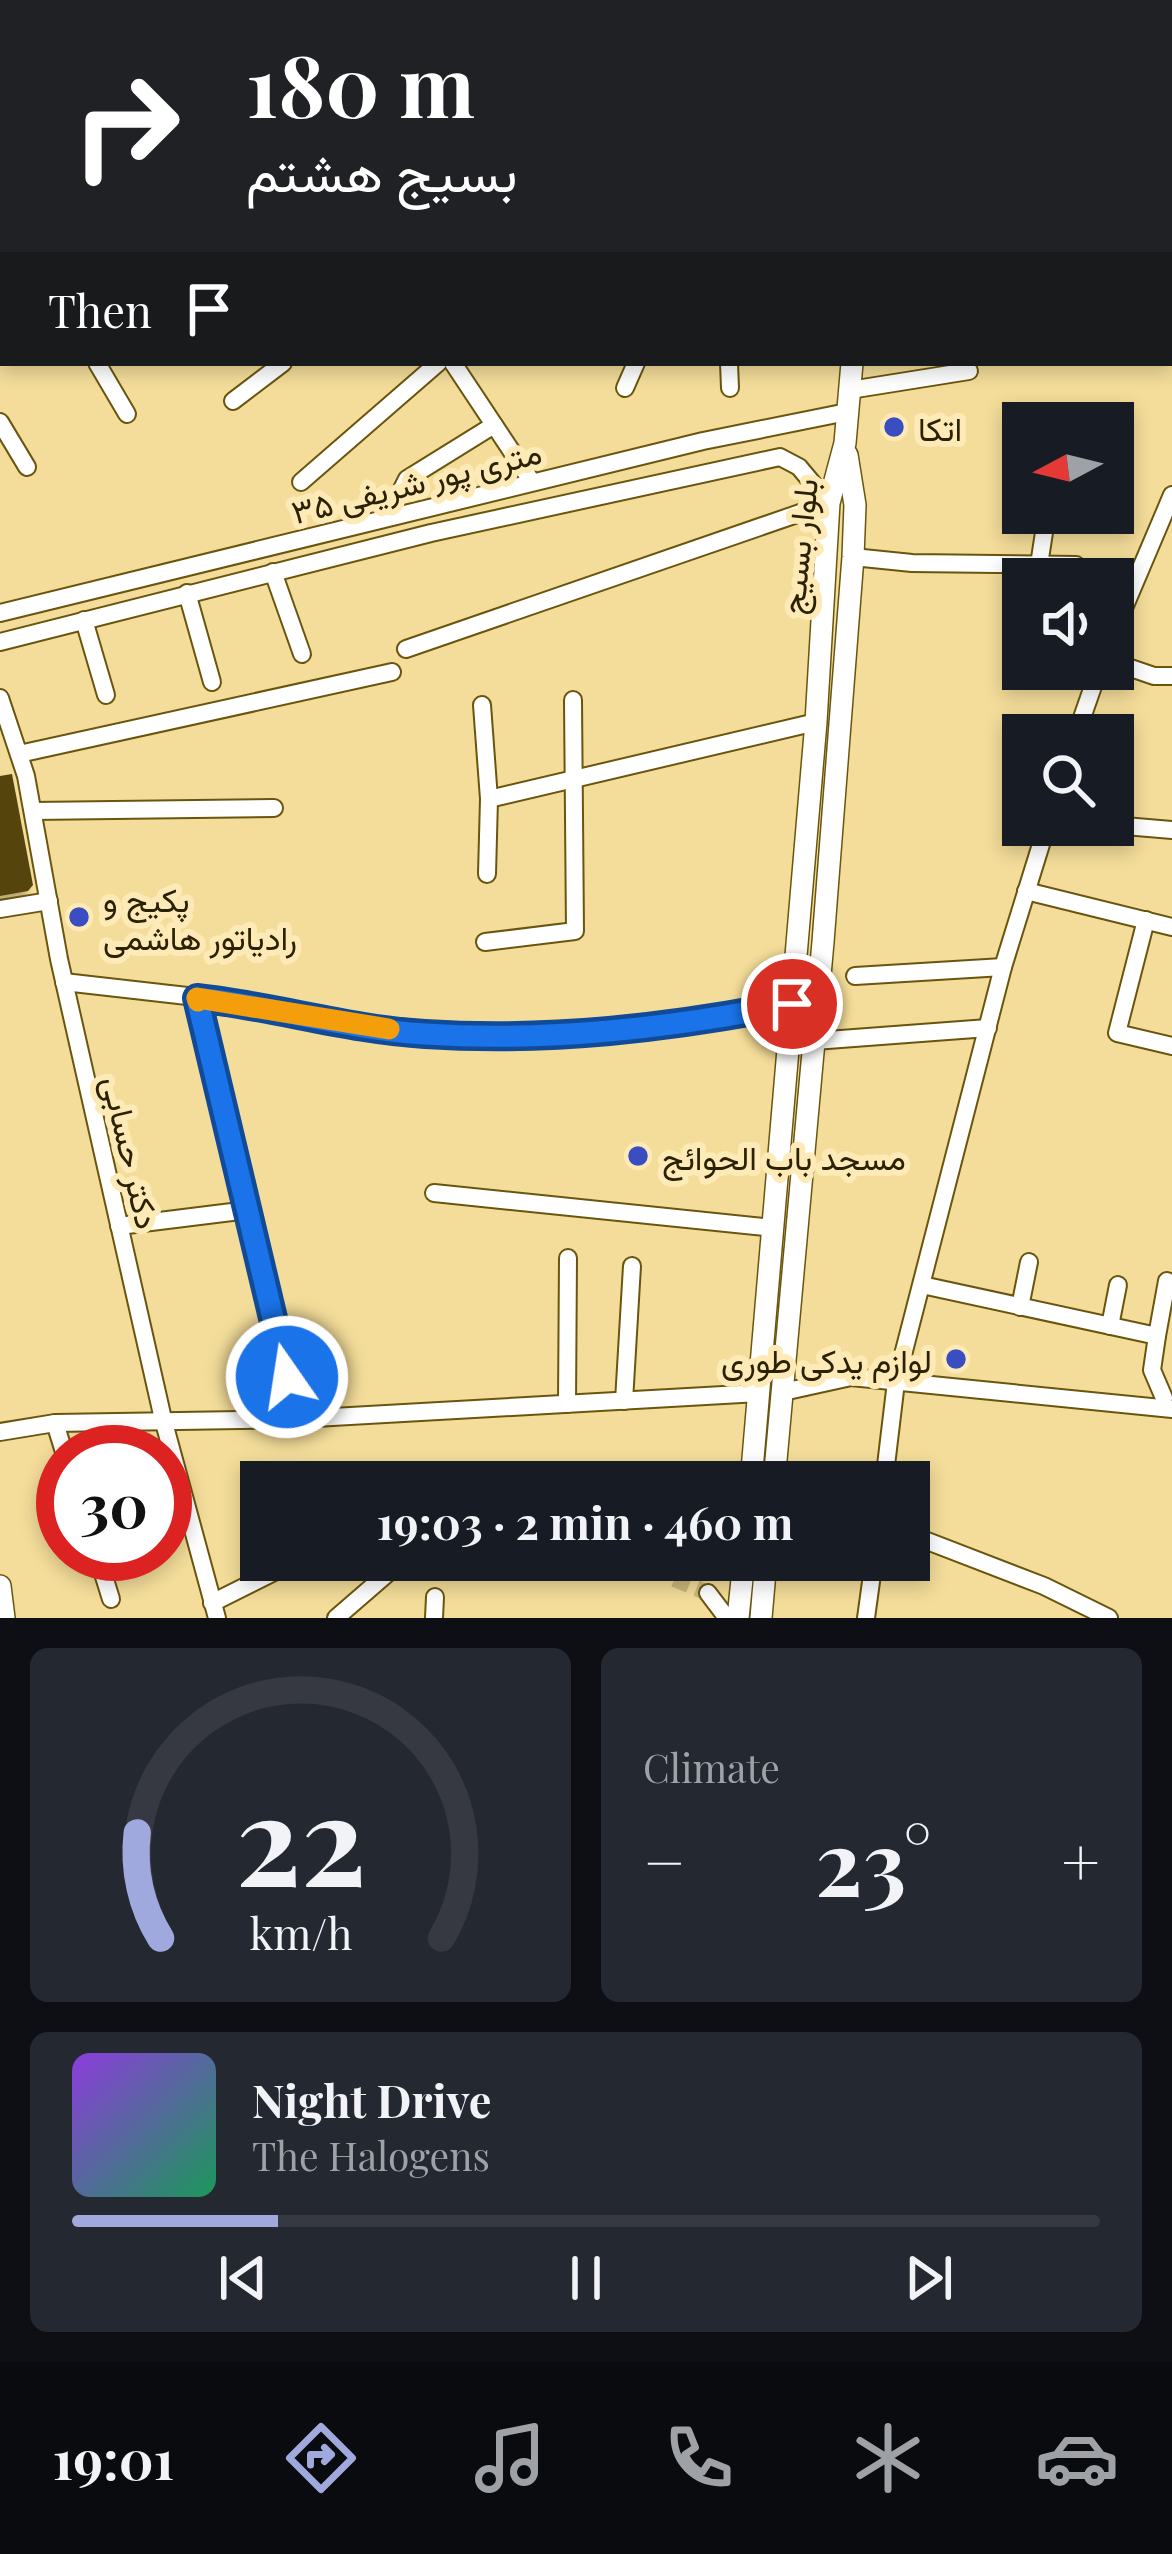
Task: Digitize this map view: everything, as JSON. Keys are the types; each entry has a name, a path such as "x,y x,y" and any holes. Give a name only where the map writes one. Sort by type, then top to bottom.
{"main road":[{"path":"845,443 852,366"},
{"name":"بلوار بسیج","path":"753,1461 816,722 829,503 845,443"},
{"name":"بلوار بسیج","path":"776,1461 854,557 855,505 845,443"},
{"path":"759,1393 782,1392"},
{"path":"738,1618 742,1581"},
{"path":"760,1618 764,1581"},
{"path":"0,1586 4,1618"}],"street":[{"path":"100,366 127,414"},
{"path":"233,401 279,366"},
{"path":"301,482 435,366"},
{"path":"455,366 532,482"},
{"path":"625,388 635,366"},
{"path":"729,366 730,388"},
{"name":"۳۵ متری پور شریفی","path":"0,613 742,433 969,371"},
{"path":"0,422 27,467"},
{"path":"388,518 406,479 494,425"},
{"path":"742,433 747,463"},
{"name":"۳۵ متری پور شریفی","path":"0,642 273,572 747,463 780,458 800,467 829,503"},
{"path":"1134,585 1172,495"},
{"path":"406,649 829,503"},
{"path":"854,557 1002,564"},
{"path":"273,572 302,654"},
{"path":"187,593 212,682"},
{"path":"84,620 106,695"},
{"path":"1134,669 1172,676"},
{"path":"19,754 392,671"},
{"name":"دکتر حسابی","path":"0,698 33,812 64,982 163,1420 214,1610"},
{"path":"484,942 575,931 573,700"},
{"path":"482,705 489,800 487,874"},
{"path":"489,800 816,722"},
{"path":"33,812 274,808"},
{"path":"1134,827 1172,830"},
{"path":"887,1461 896,1382 1003,967 1040,846"},
{"path":"1026,891 1172,926"},
{"path":"0,909 49,901"},
{"path":"1146,920 1117,1033 1172,1046"},
{"path":"855,976 1003,967"},
{"path":"64,982 420,1034 527,1036 638,1030 792,1004"},
{"path":"197,998 298,1419"},
{"path":"814,1041 988,1028"},
{"path":"434,1193 773,1228"},
{"path":"119,1226 248,1210"},
{"path":"567,1404 568,1258"},
{"path":"1020,1307 1029,1262"},
{"path":"624,1401 632,1266"},
{"path":"782,1392 851,1377 1166,1401 1152,1370 1167,1281"},
{"path":"922,1285 1156,1336"},
{"path":"1110,1326 1118,1285"},
{"path":"0,1432 55,1423 298,1419 759,1393"},
{"path":"930,1542 1044,1586 1109,1618"},
{"path":"105,1581 111,1599"},
{"path":"214,1610 263,1581"},
{"path":"336,1618 379,1581"},
{"path":"866,1618 871,1581"},
{"path":"708,1593 728,1618"},
{"path":"434,1618 436,1597"}],"building":[{"path":"12,774 33,885 28,891 0,896 0,776"}],"tunnel":[{"path":"679,1581 708,1593"}],"slow traffic":[{"path":"198,1001 240,1002 389,1029"}],"place":[{"name":"اتکا","path":"894,427"},
{"name":"پکیج و رادیاتور هاشمی","path":"79,917"},
{"name":"مسجد باب الحوائج","path":"638,1156"},
{"name":"لوازم یدکی طوری","path":"956,1359"}],"route":[{"path":"287,1377 197,998 420,1034 527,1036 638,1030 792,1004"}]}
